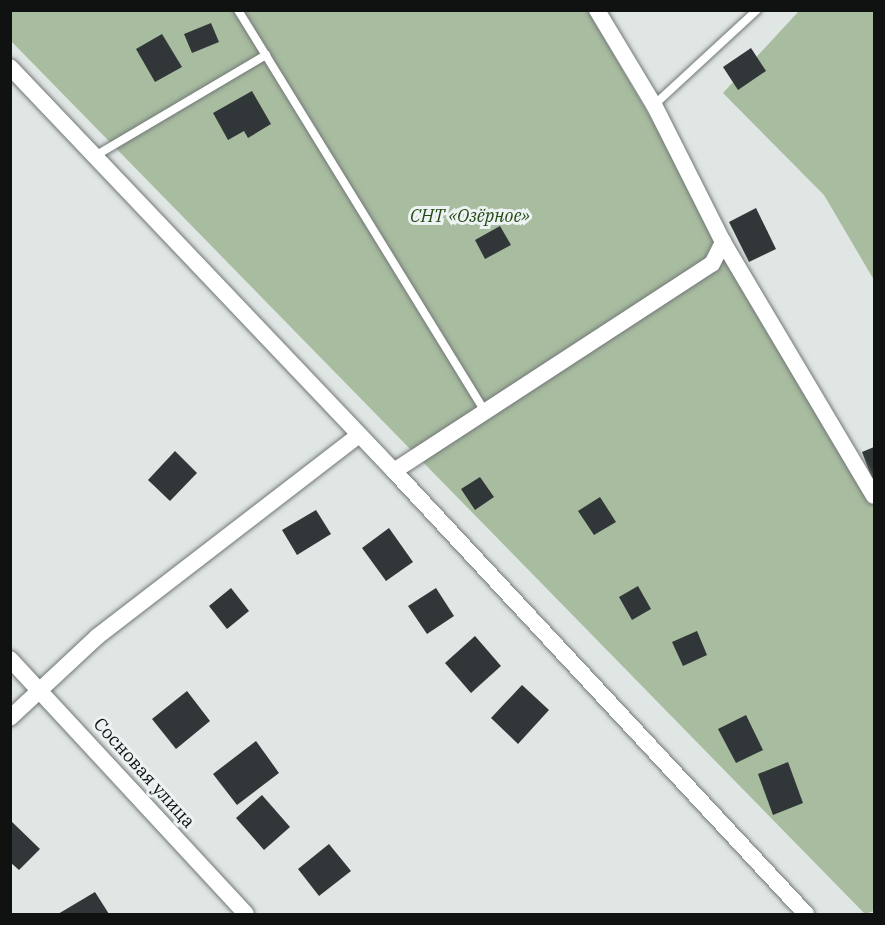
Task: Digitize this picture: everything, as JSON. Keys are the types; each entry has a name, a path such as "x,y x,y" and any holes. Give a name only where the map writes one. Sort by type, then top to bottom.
{"street":[{"path":"597,10 654,105 723,242 874,496"},
{"path":"10,67 358,436 394,471 806,915"},
{"path":"394,471 712,264 723,242"},
{"path":"10,718 43,691 98,636 358,436"},
{"name":"Сосновая улица","path":"10,658 43,691 246,915"}],"lane":[{"path":"238,10 485,412"},
{"path":"654,105 757,10"},
{"path":"95,156 266,55"}],"green space":[{"name":"СНТ «Озёрное»","path":"11,11 588,11 874,498 874,911 865,914 11,41"},
{"path":"799,11 874,11 874,280 824,195 723,93"}],"building":[{"path":"211,23 219,42 192,53 184,34"},
{"path":"162,34 182,67 155,82 136,49"},
{"path":"751,48 766,71 738,90 723,67"},
{"path":"252,91 271,124 248,138 244,131 228,140 213,113"},
{"path":"756,208 776,249 749,262 729,222"},
{"path":"500,226 511,245 485,259 475,240"},
{"path":"874,447 874,484 862,452"},
{"path":"175,451 197,473 170,501 148,480"},
{"path":"480,477 494,497 475,510 461,489"},
{"path":"600,497 616,522 594,535 578,511"},
{"path":"316,510 331,534 297,555 282,530"},
{"path":"389,528 413,562 386,581 362,548"},
{"path":"638,586 651,609 632,620 619,597"},
{"path":"231,588 249,611 227,629 209,606"},
{"path":"436,588 454,616 427,634 408,606"},
{"path":"697,631 707,655 683,666 672,642"},
{"path":"475,636 501,666 471,693 445,663"},
{"path":"522,685 549,710 518,744 491,718"},
{"path":"187,691 210,721 176,749 152,719"},
{"path":"746,715 763,750 736,763 718,729"},
{"path":"256,741 279,773 237,805 213,774"},
{"path":"788,762 803,803 773,815 758,774"},
{"path":"262,795 290,827 264,850 236,818"},
{"path":"10,820 40,849 19,870 10,862"},
{"path":"329,844 351,871 319,896 298,869"},
{"path":"95,892 109,914 58,914"}]}
